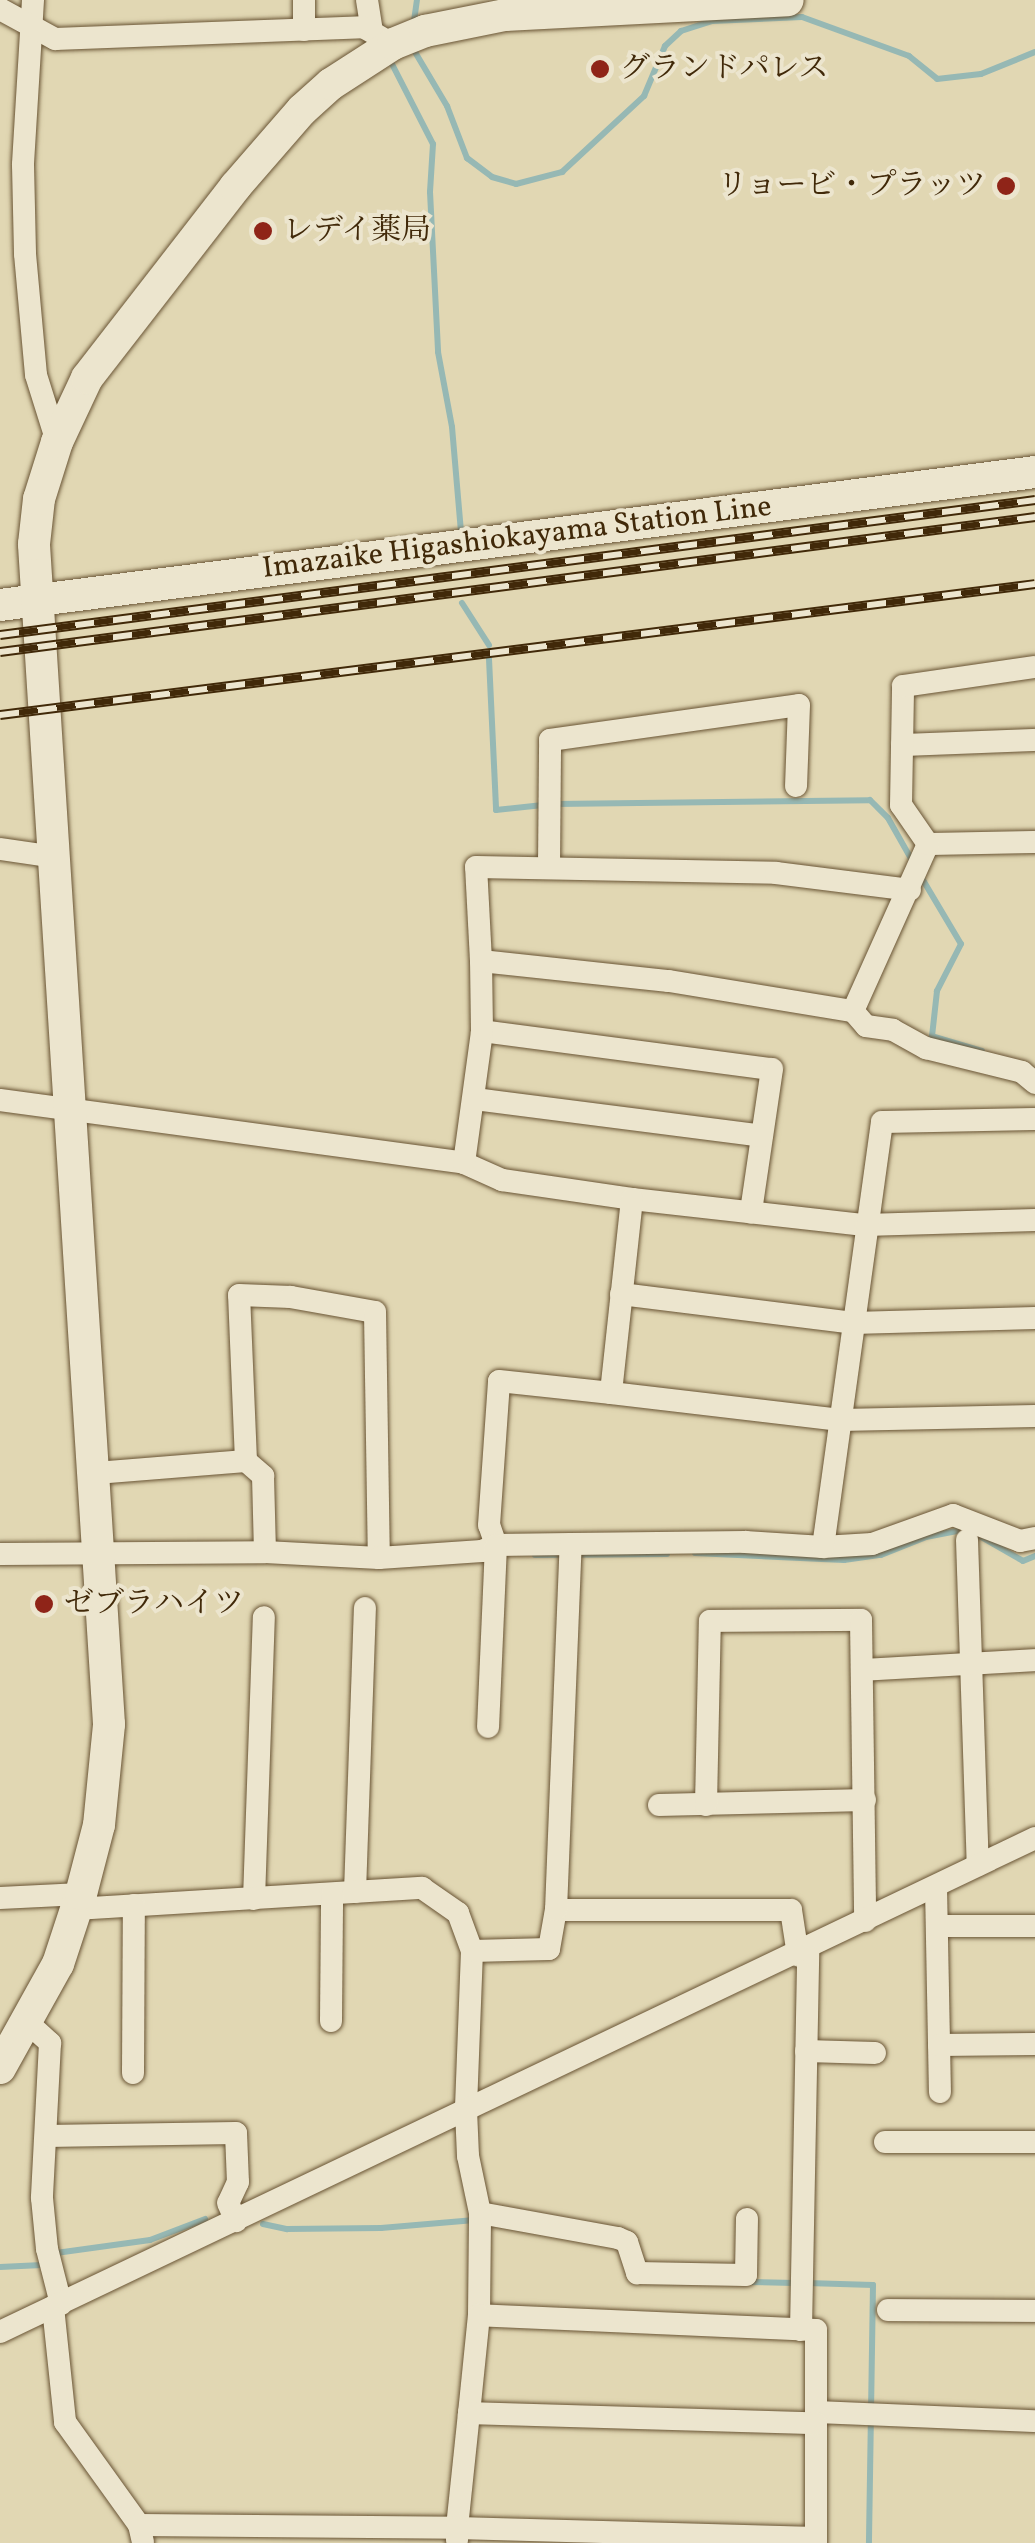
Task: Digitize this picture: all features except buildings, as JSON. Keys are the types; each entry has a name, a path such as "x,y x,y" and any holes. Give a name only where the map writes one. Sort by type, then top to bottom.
{"street":[{"path":"304,0 304,30"},
{"path":"367,0 382,38"},
{"path":"0,2068 58,1964 78,1901 98,1825 109,1724 73,1109 34,544 39,499 57,442 87,378 235,187 302,110 382,38 465,20 505,16 788,0"},
{"path":"0,10 32,12 55,39 363,27 382,38"},
{"path":"32,12 22,165 25,254 36,376 57,442"},
{"path":"0,254 25,254"},
{"name":"Imazaike Higashiokayama Station Line","path":"0,605 1035,472"},
{"path":"853,1012 918,869 901,805 904,686 1035,667"},
{"path":"549,866 550,740 798,706 796,786"},
{"path":"902,745 1035,740"},
{"path":"464,1163 482,1030 476,868 549,866 776,873 918,869 1035,842"},
{"path":"0,849 55,857"},
{"path":"482,961 669,980 853,1012 866,1026 893,1030 926,1048 1022,1072 1035,1083"},
{"path":"482,1030 772,1069 751,1212"},
{"path":"474,1099 762,1136"},
{"path":"0,1100 464,1163 502,1180 632,1199 864,1225 1035,1220"},
{"path":"823,1547 864,1225 882,1122 1035,1120"},
{"path":"611,1393 632,1199"},
{"path":"622,1294 853,1323 1035,1318"},
{"path":"246,1462 239,1295 291,1298 375,1312 379,1558"},
{"path":"488,1727 497,1552 489,1524 499,1382 840,1420 1035,1416"},
{"path":"96,1474 246,1462 263,1476 265,1552"},
{"path":"0,1554 265,1552 379,1558 482,1550 571,1552 744,1542 823,1547 872,1544 953,1514 1020,1541 1035,1538"},
{"path":"966,1540 978,1865"},
{"path":"472,1951 549,1949 556,1910 571,1552"},
{"path":"330,2021 366,1608"},
{"path":"254,1899 264,1617"},
{"path":"706,1804 710,1622 861,1620 865,1921"},
{"path":"862,1670 1035,1660"},
{"path":"659,1805 865,1800"},
{"path":"0,2332 1035,1838"},
{"path":"936,1887 940,2092"},
{"path":"0,1898 134,1905 422,1888 458,1913 472,1951 466,2110 468,2156 480,2218 479,2314 457,2536"},
{"path":"133,2073 134,1905"},
{"path":"556,1910 791,1910 803,1952 806,2051 801,2330"},
{"path":"937,1926 1035,1926"},
{"path":"28,2023 50,2043 42,2198 57,2306 65,2422 141,2534 816,2540 816,2330 479,2314"},
{"path":"939,2045 1035,2044"},
{"path":"806,2051 875,2053"},
{"path":"46,2136 236,2133 238,2182 228,2202 236,2221"},
{"path":"885,2142 1035,2142"},
{"path":"480,2218 618,2238 627,2242 637,2272 746,2276 748,2219"},
{"path":"888,2310 1035,2311"},
{"path":"469,2413 816,2417 871,2414 1035,2421"}],"waterway":[{"path":"414,21 417,0"},
{"path":"415,52 447,106 467,158 492,177 516,184 562,172 644,96 665,46 681,31 712,21 802,17 909,56 937,79 981,74 1035,52"},
{"path":"392,64 433,144 430,192 438,352 452,427 461,533"},
{"path":"462,603 489,645"},
{"path":"489,659 496,810 543,805"},
{"path":"555,804 870,800 888,818 914,864"},
{"path":"920,875 961,944 937,991 932,1036 982,1051"},
{"path":"695,1553 844,1560 881,1555 926,1537 967,1529 1023,1561 1035,1556"},
{"path":"535,1555 667,1554"},
{"path":"56,2253 150,2240 205,2219"},
{"path":"263,2224 287,2229 381,2228 475,2220"},
{"path":"0,2267 42,2265"},
{"path":"747,2282 795,2283"},
{"path":"807,2283 873,2285 869,2543"}],"railway":[{"path":"0,635 1035,500"},
{"path":"0,652 1035,517"},
{"path":"0,715 1035,584"}],"place":[{"name":"グランドパレス","path":"600,69"},
{"name":"リョービ・プラッツ","path":"1006,186"},
{"name":"レデイ薬局","path":"263,231"},
{"name":"ゼブラハイツ","path":"44,1604"}]}
